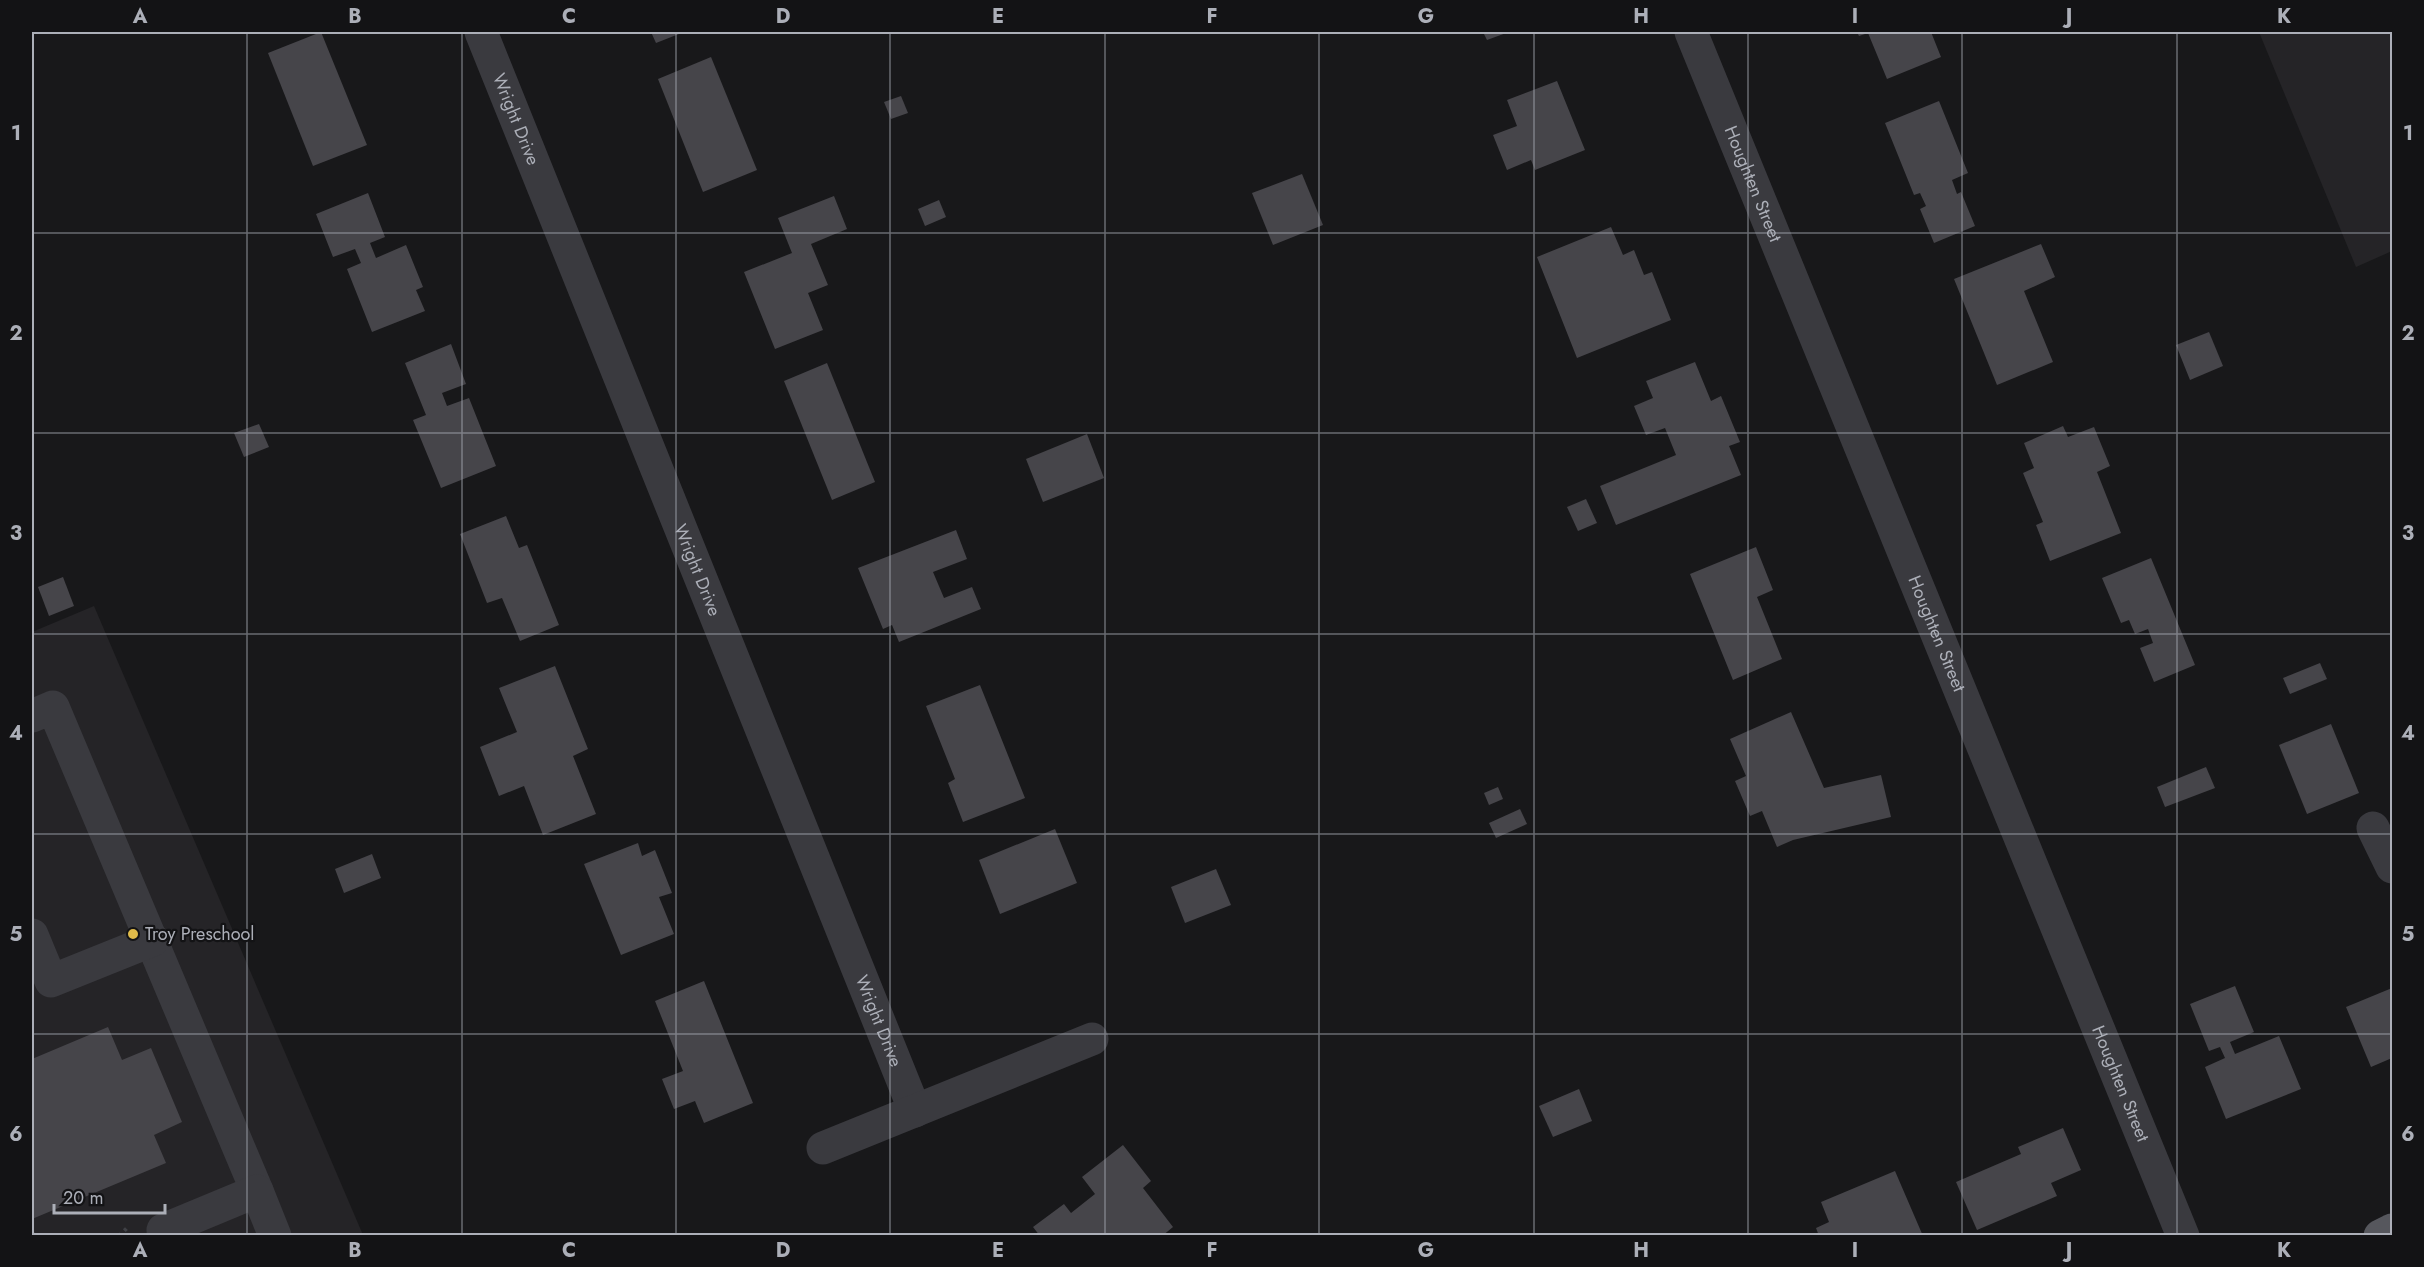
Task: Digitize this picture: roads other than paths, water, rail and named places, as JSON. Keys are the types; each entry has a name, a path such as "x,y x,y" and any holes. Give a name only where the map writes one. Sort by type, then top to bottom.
{"main road":[{"path":"2380,1236 2392,1230"}],"street":[{"name":"Wright Drive","path":"481,32 915,1111"},
{"name":"Houghten Street","path":"1691,32 2183,1236"},
{"path":"32,716 52,707 153,940 275,1236"},
{"path":"2373,828 2392,867"},
{"path":"32,935 41,985 153,940"},
{"path":"823,1148 1092,1039"},
{"path":"155,1230 257,1191"}],"place":[{"name":"Troy Preschool","path":"133,934"}]}
